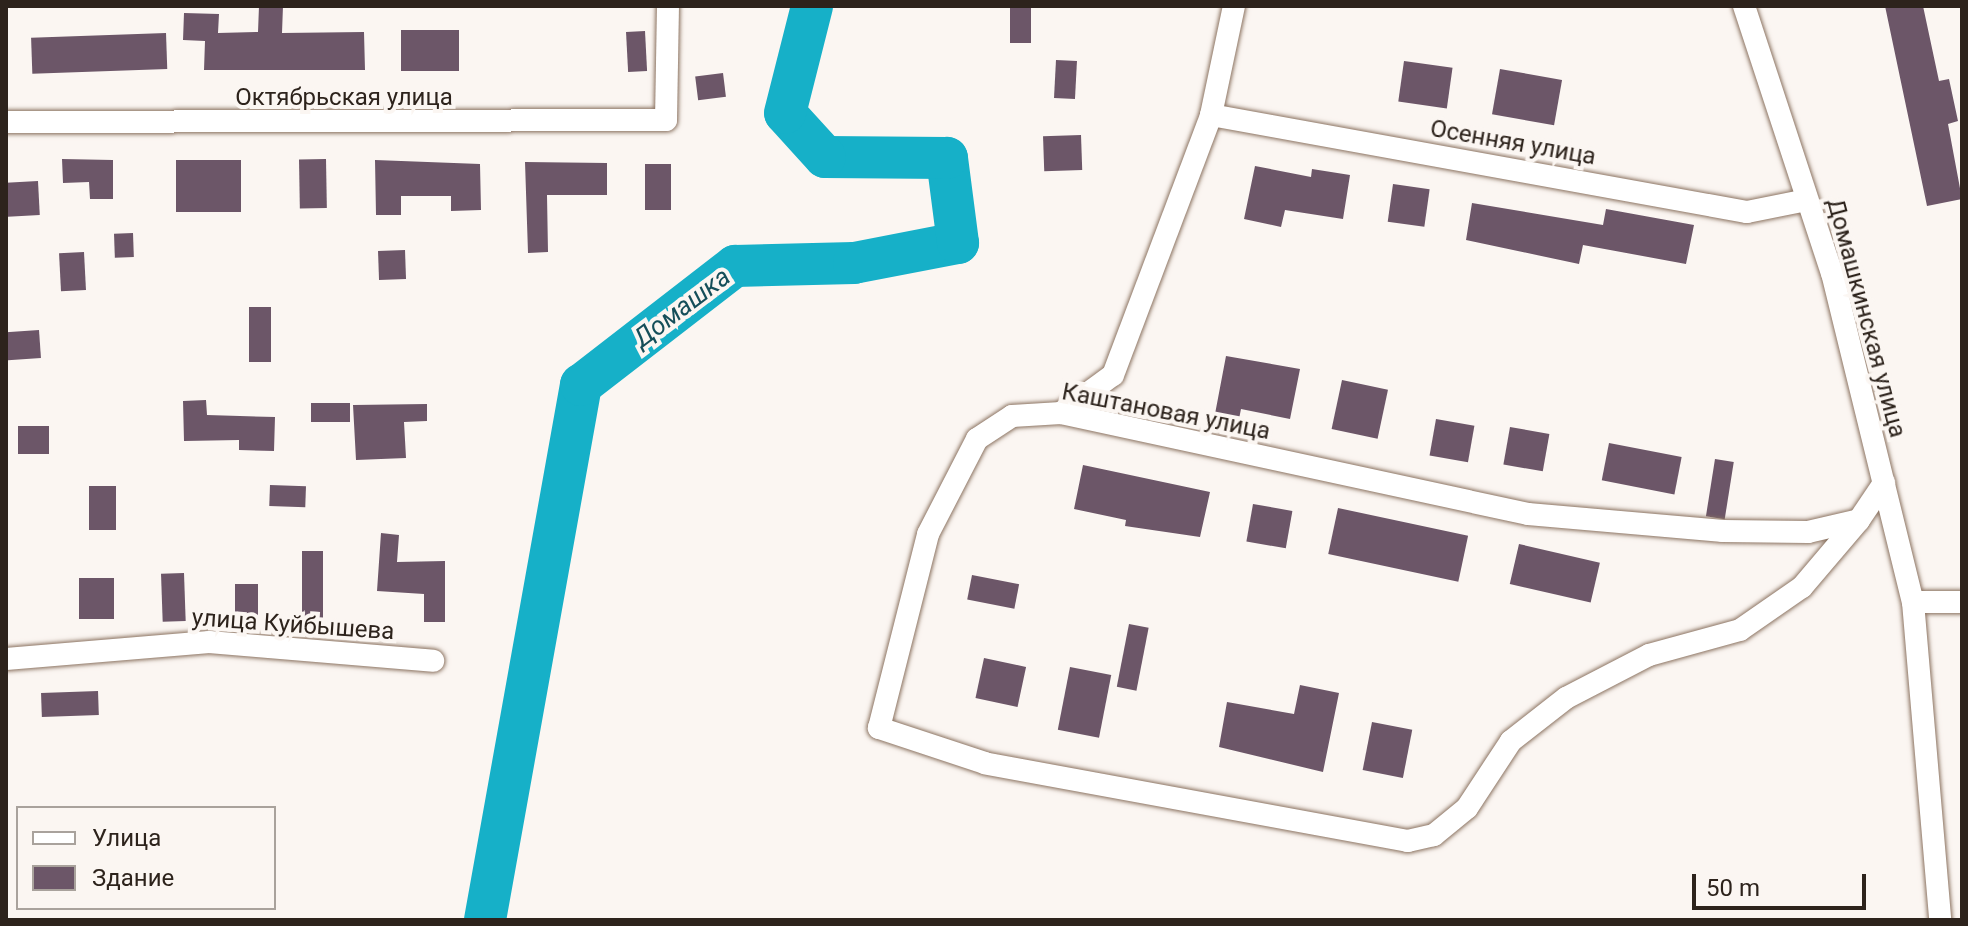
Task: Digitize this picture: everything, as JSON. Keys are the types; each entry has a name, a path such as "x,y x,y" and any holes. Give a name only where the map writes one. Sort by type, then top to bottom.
{"street":[{"name":"Октябрьская улица","path":"6,122 666,120 670,105 668,6"},
{"path":"1061,413 1113,375 1211,115 1234,6"},
{"name":"Домашкинская улица","path":"1744,6 1807,200 1913,602 1940,920"},
{"name":"Осенняя улица","path":"1211,115 1747,212 1807,200"},
{"name":"Каштановая улица","path":"1061,413 1528,514 1751,531 1808,532 1859,520 1802,587 1740,630 1649,655 1566,698 1511,741 1467,808 1434,835 1408,841 985,763 879,728 928,534 977,439 1012,416 1061,413"},
{"path":"1859,520 1884,483"},
{"path":"1913,602 1962,602"},
{"name":"улица Куйбышева","path":"6,659 209,642 433,661"}],"building":[{"path":"259,6 283,6 282,33 364,32 365,70 204,70 205,41 183,40 184,13 219,14 218,33 258,32"},
{"path":"1010,6 1031,6 1031,43 1010,43"},
{"path":"1885,6 1923,6 1939,81 1949,79 1958,121 1948,124 1962,199 1927,206"},
{"path":"401,30 459,30 459,71 401,71"},
{"path":"645,31 647,71 628,72 626,32"},
{"path":"166,33 167,69 32,74 31,38"},
{"path":"1056,60 1077,61 1075,99 1054,98"},
{"path":"1404,61 1453,68 1447,108 1398,102"},
{"path":"1500,69 1562,80 1554,125 1492,114"},
{"path":"723,73 726,97 698,100 695,76"},
{"path":"1081,135 1082,170 1044,171 1043,136"},
{"path":"62,159 113,160 113,199 90,199 89,182 63,183"},
{"path":"299,159 326,159 327,208 300,208"},
{"path":"176,160 241,160 241,212 176,212"},
{"path":"375,160 480,164 481,210 451,211 451,196 401,196 401,215 376,215"},
{"path":"525,162 607,163 607,195 547,195 548,252 528,253"},
{"path":"645,164 671,164 671,210 645,210"},
{"path":"1255,166 1311,177 1312,169 1350,175 1343,219 1285,210 1281,227 1244,219"},
{"path":"38,181 40,215 8,217 6,183"},
{"path":"1393,184 1430,189 1424,227 1388,222"},
{"path":"1472,203 1603,225 1606,209 1694,225 1686,264 1583,245 1579,264 1466,240"},
{"path":"133,233 134,257 115,258 114,234"},
{"path":"405,250 406,279 379,280 378,251"},
{"path":"84,252 86,290 61,291 59,253"},
{"path":"249,307 271,307 271,362 249,362"},
{"path":"39,330 41,358 8,360 6,332"},
{"path":"1226,356 1300,369 1290,419 1241,409 1239,419 1215,414"},
{"path":"1342,380 1388,390 1378,439 1332,429"},
{"path":"206,400 207,415 275,417 274,451 239,450 239,440 184,441 183,401"},
{"path":"311,403 350,403 350,422 311,422"},
{"path":"427,404 427,421 404,422 406,458 356,460 353,405"},
{"path":"1436,419 1474,426 1468,462 1430,455"},
{"path":"18,426 49,426 49,454 18,454"},
{"path":"1510,427 1549,434 1543,471 1503,464"},
{"path":"1609,443 1682,457 1674,494 1602,480"},
{"path":"1715,459 1734,462 1725,519 1706,516"},
{"path":"1083,465 1210,492 1200,537 1125,526 1126,520 1074,509"},
{"path":"270,485 306,486 305,507 269,506"},
{"path":"89,486 116,486 116,530 89,530"},
{"path":"1253,504 1292,511 1286,548 1246,541"},
{"path":"1338,508 1468,536 1458,582 1328,554"},
{"path":"381,533 399,535 397,562 445,561 445,622 424,622 424,594 377,591"},
{"path":"1519,544 1600,563 1591,603 1510,584"},
{"path":"302,551 323,551 323,621 302,621"},
{"path":"184,573 186,621 163,622 161,574"},
{"path":"972,575 1019,584 1014,609 967,600"},
{"path":"79,578 114,578 114,619 79,619"},
{"path":"235,584 258,584 258,621 235,621"},
{"path":"1129,624 1149,628 1136,691 1117,687"},
{"path":"984,658 1026,667 1018,707 975,698"},
{"path":"1070,667 1111,675 1099,738 1058,730"},
{"path":"1300,685 1339,693 1323,772 1219,747 1227,702 1294,714"},
{"path":"98,691 99,715 42,717 41,693"},
{"path":"1372,722 1412,730 1403,778 1363,770"}],"waterway":[{"name":"Домашка","path":"485,920 581,385 735,266 854,263 958,243 947,158 825,157 785,113 812,6"}]}
